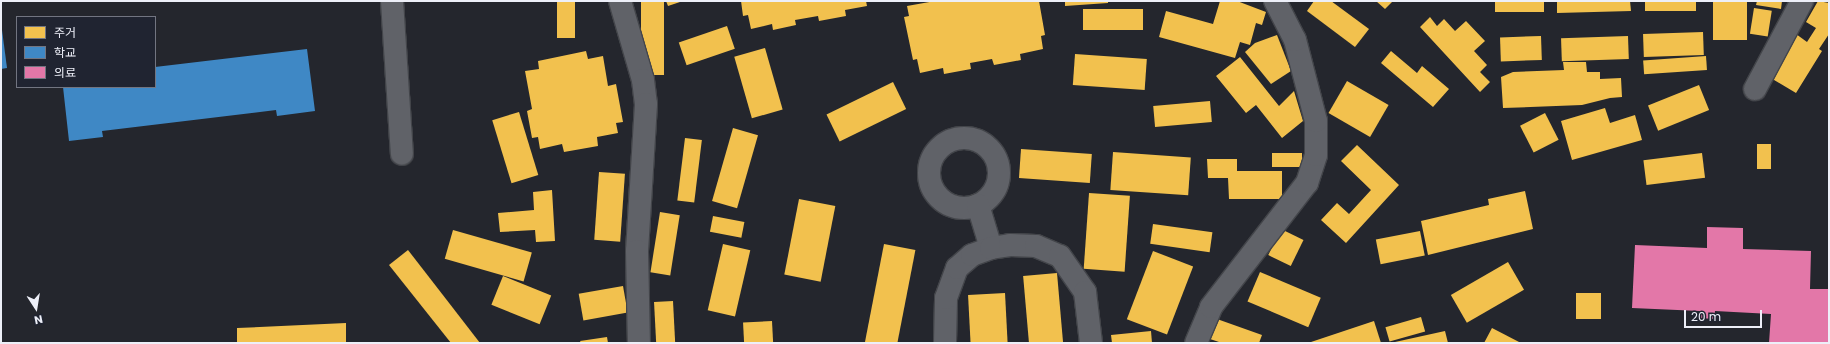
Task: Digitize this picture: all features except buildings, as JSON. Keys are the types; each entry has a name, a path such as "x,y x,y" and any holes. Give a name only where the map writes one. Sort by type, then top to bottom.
{"street":[{"path":"392,1 402,154"},
{"path":"620,1 643,80 646,104 637,251 639,343"},
{"path":"1196,343 1212,307 1307,183 1316,155 1316,121 1294,40 1275,1"},
{"path":"1755,89 1802,1"},
{"path":"978,205 991,248"},
{"path":"945,343 946,298 957,268 972,255 991,248 1010,245 1036,246 1060,256 1085,292 1091,343"}]}
